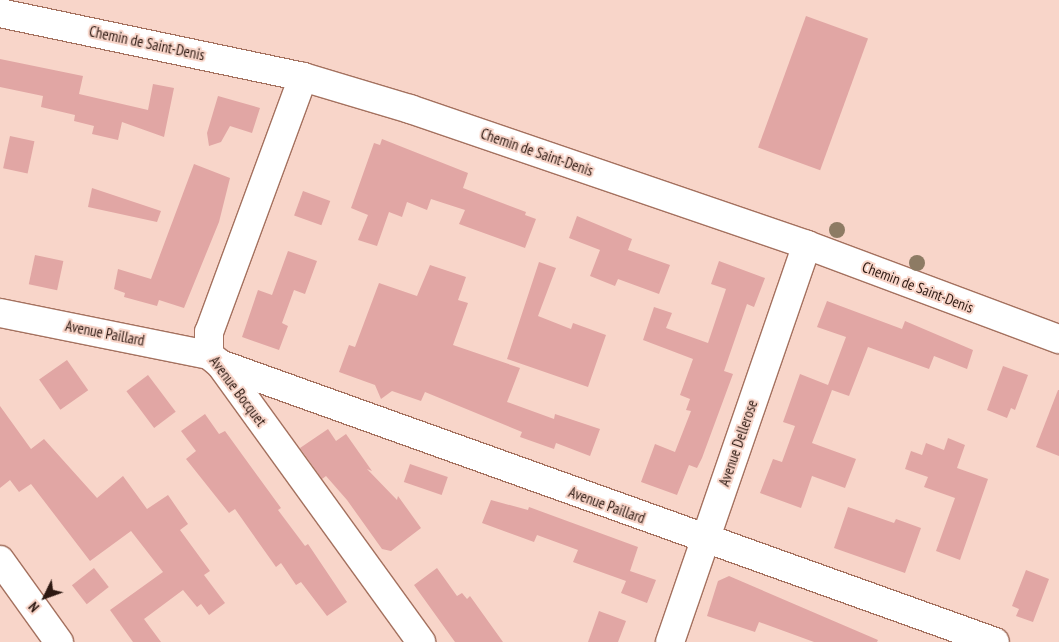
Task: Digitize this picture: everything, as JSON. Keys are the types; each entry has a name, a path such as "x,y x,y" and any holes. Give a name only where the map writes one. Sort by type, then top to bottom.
{"street":[{"name":"Chemin de Saint-Denis","path":"0,13 303,77 410,109 807,245 1059,339"},
{"name":"Avenue Bocquet","path":"303,77 209,332 215,359 421,642"},
{"name":"Avenue Dellerose","path":"670,642 807,245"},
{"name":"Avenue Paillard","path":"0,313 215,359 705,540 995,642"},
{"path":"0,560 58,642"}],"building":[{"path":"806,16 868,39 820,170 758,148"},
{"path":"0,59 83,76 79,94 148,110 153,84 174,88 164,137 122,122 118,140 92,134 94,126 74,121 75,115 41,107 43,96 0,87"},
{"path":"218,96 260,108 252,133 230,126 221,142 209,146 207,133"},
{"path":"10,136 34,141 28,173 3,168"},
{"path":"382,139 468,173 463,188 526,212 525,215 536,219 525,248 459,224 465,210 431,199 427,210 407,202 402,217 389,212 377,246 358,240 368,215 351,208 374,143 380,145"},
{"path":"194,164 230,178 219,222 184,308 159,300 157,306 124,297 125,293 114,289 118,269 151,279"},
{"path":"92,188 161,211 157,222 88,207"},
{"path":"303,191 330,201 321,225 294,215"},
{"path":"577,216 632,239 628,250 670,265 659,294 618,279 615,286 590,276 600,250 569,238"},
{"path":"288,251 317,261 305,294 294,290 282,323 288,326 279,350 242,337 258,290 272,295"},
{"path":"35,255 63,261 57,290 29,284"},
{"path":"719,261 765,278 754,307 747,304 724,371 733,374 702,458 697,468 689,465 677,495 641,482 655,444 675,452 691,411 686,410 690,399 680,395 693,359 643,340 654,307 672,313 666,328 708,343 726,289 711,284"},
{"path":"539,262 556,268 538,316 571,329 573,323 606,335 588,387 507,359"},
{"path":"430,265 466,277 458,300 468,303 453,345 520,368 507,402 554,419 555,414 600,429 590,456 556,443 554,449 520,437 522,432 425,392 421,401 392,391 381,399 375,385 339,372 349,345 355,347 379,283 417,296"},
{"path":"827,301 902,329 905,321 973,350 967,369 934,356 929,369 868,347 849,396 832,390 812,443 856,459 845,488 812,476 801,508 760,493 773,459 782,462 795,426 783,422 800,374 828,385 846,337 817,327"},
{"path":"67,360 88,390 60,410 39,380"},
{"path":"1003,366 1028,375 1015,410 1011,408 1007,418 987,410"},
{"path":"148,375 176,412 154,428 126,391"},
{"path":"1059,390 1059,456 1036,447"},
{"path":"0,406 31,449 44,439 97,498 123,476 147,509 168,495 188,524 180,530 210,571 204,575 225,603 209,615 201,604 197,607 183,590 144,619 161,642 133,642 110,610 163,572 131,531 90,561 31,484 19,492 10,480 0,488"},
{"path":"205,414 219,434 225,431 281,508 278,510 305,546 308,544 347,602 327,616 301,582 296,585 281,563 276,567 235,509 229,513 186,459 196,451 181,431"},
{"path":"328,429 336,441 346,434 372,471 367,469 397,500 398,496 421,528 391,551 382,549 347,500 326,476 322,479 300,448"},
{"path":"948,438 965,445 957,468 988,479 960,560 936,551 955,498 924,487 928,477 905,469 911,451 922,455 926,443 944,450"},
{"path":"410,464 448,477 442,495 404,482"},
{"path":"491,500 528,510 529,507 638,547 630,571 656,580 647,603 621,593 626,581 573,562 578,550 537,535 534,542 482,523"},
{"path":"848,507 894,523 896,519 921,528 905,573 834,548"},
{"path":"94,568 109,587 87,604 72,585"},
{"path":"437,568 457,596 462,593 467,599 470,596 503,642 455,642 414,585"},
{"path":"1026,570 1049,579 1033,622 1016,616 1019,609 1012,606"},
{"path":"729,576 878,640 877,642 814,642 759,622 755,632 707,616 718,581"},
{"path":"599,611 626,621 618,642 588,642"}]}
